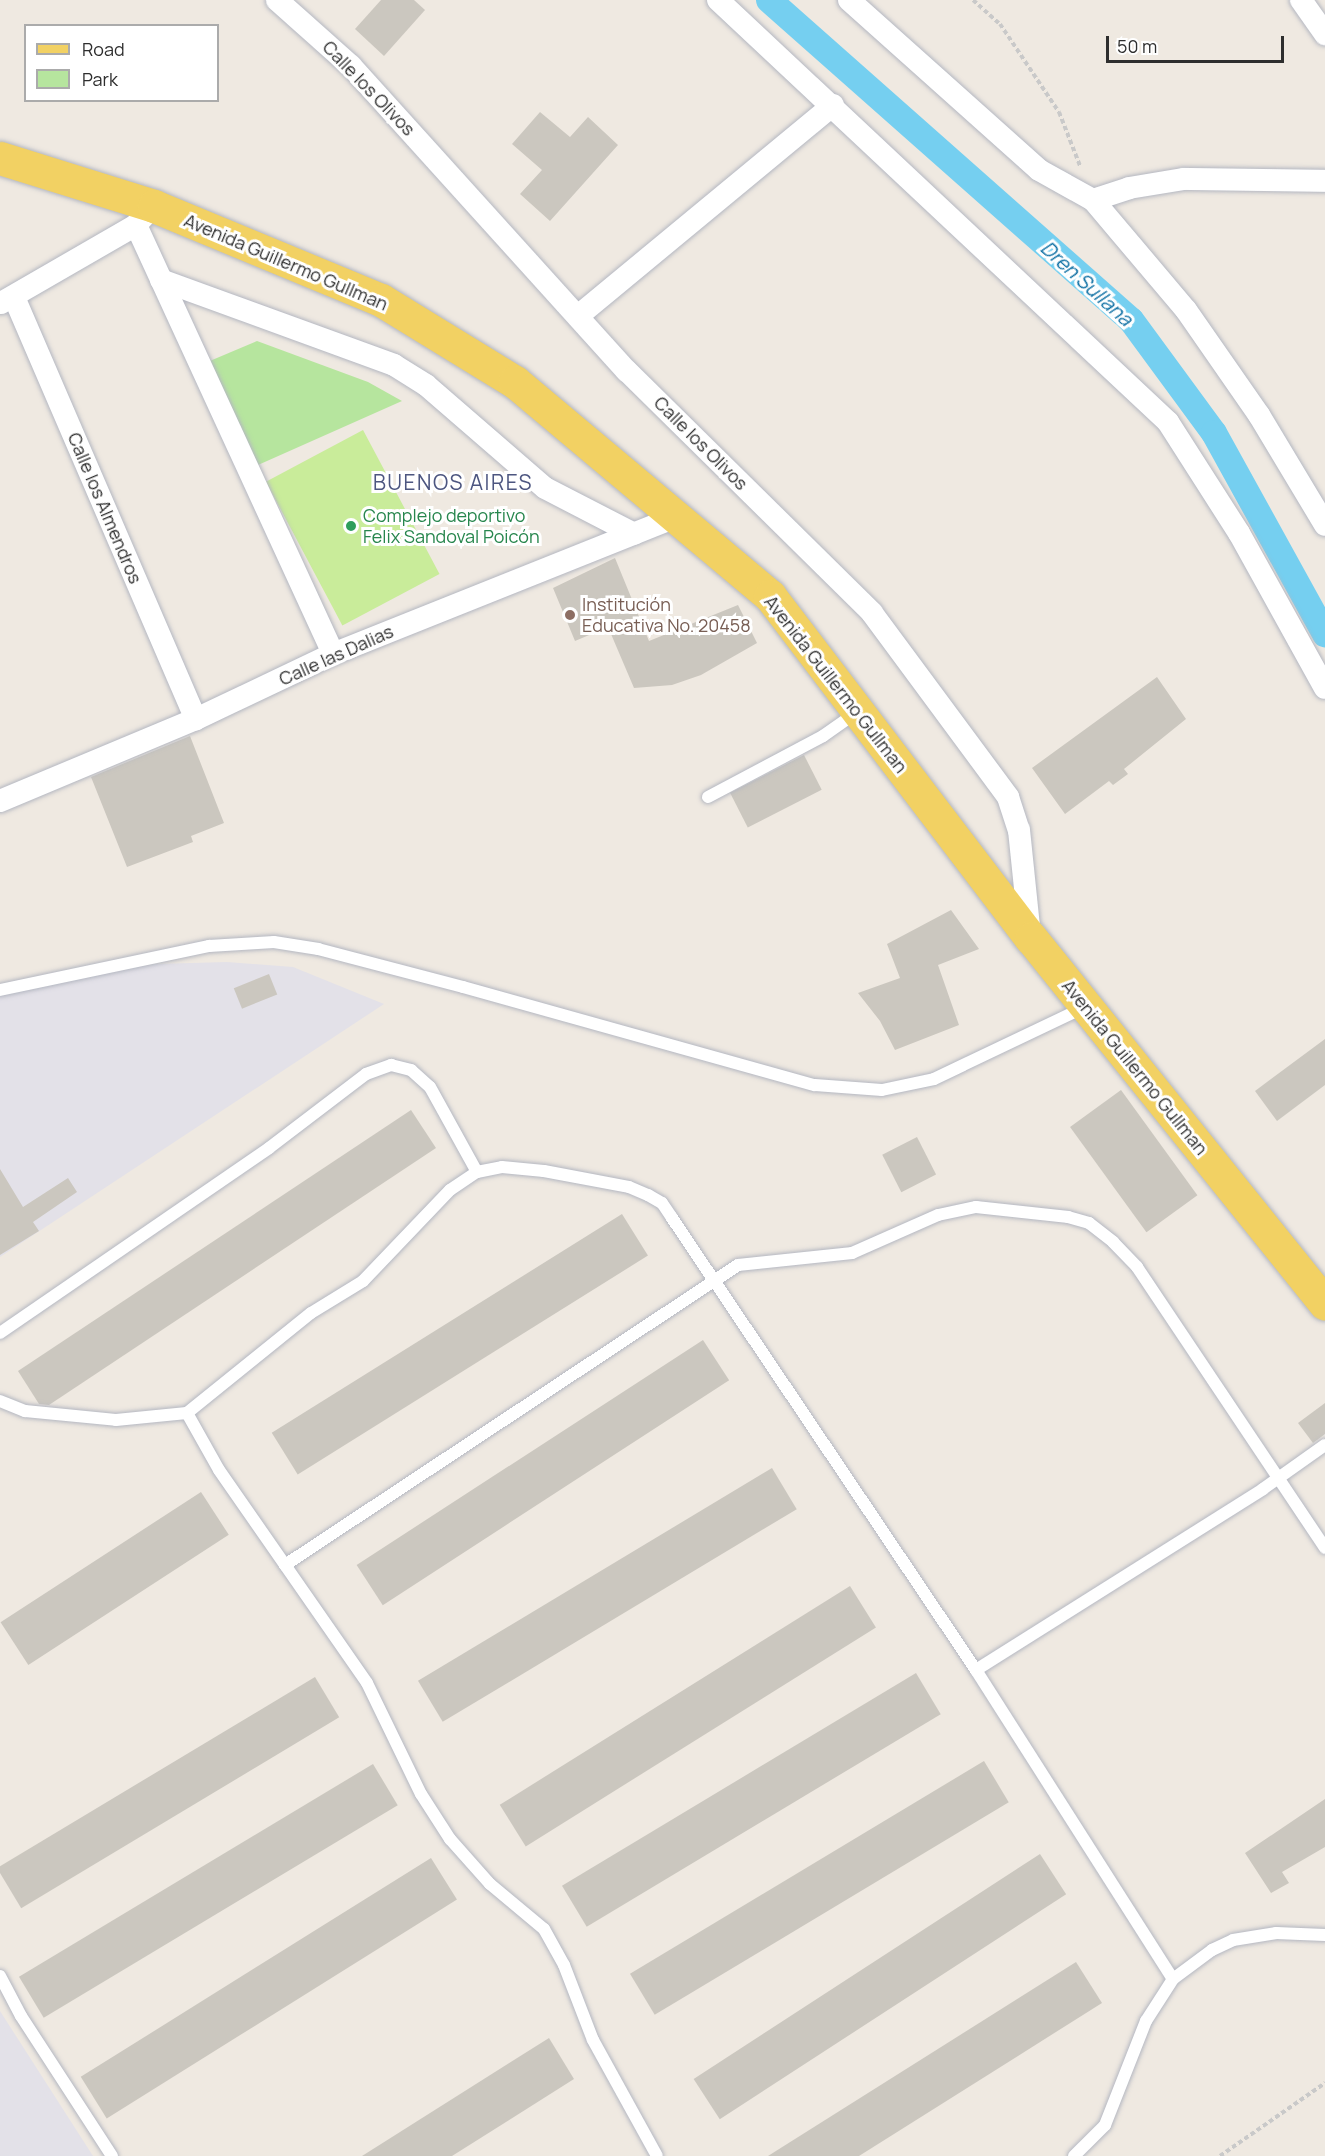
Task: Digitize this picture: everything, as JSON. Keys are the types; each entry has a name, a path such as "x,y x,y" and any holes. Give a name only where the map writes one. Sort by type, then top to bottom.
{"main road":[{"name":"Avenida Guillermo Gullman","path":"0,158 145,215 381,300 515,382 770,596 1031,938 1325,1304"}],"street":[{"name":"Calle los Olivos","path":"277,0 351,66 578,316 872,613 1008,797 1019,830 1031,938"},
{"path":"718,0 833,105 1168,422 1239,533 1325,688"},
{"path":"849,0 1039,170 1093,200 1186,310 1259,415 1325,525"},
{"path":"1301,0 1325,34"},
{"path":"578,316 833,105"},
{"path":"1093,200 1130,188 1184,179 1325,181"},
{"path":"7,300 145,215 161,279 333,654"},
{"path":"161,279 394,364 426,386 545,488 634,534"},
{"name":"Calle los Almendros","path":"7,300 196,719"},
{"name":"Calle las Dalias","path":"0,801 196,719 333,654 676,517"}],"lane":[{"path":"708,797 823,736 858,712"},
{"path":"0,990 209,945 274,942 318,949 463,987 815,1085 882,1090 934,1079 1086,1007"},
{"path":"0,1333 269,1148 366,1074 391,1065 411,1070 430,1087 477,1172"},
{"path":"0,1401 25,1411 116,1420 187,1413 311,1313 363,1281 450,1190 477,1172 502,1167 544,1171 629,1187 648,1195 662,1203 976,1670 1173,1979"},
{"path":"285,1565 738,1265 852,1253 938,1215 976,1207 1019,1209 1089,1223 1137,1267 1325,1548"},
{"path":"187,1413 219,1470 367,1683 421,1794 450,1839 490,1884 544,1929 564,1965 593,2040 657,2156"},
{"path":"976,1670 1279,1478 1325,1445"},
{"path":"1074,2156 1105,2126 1146,2021 1173,1979 1212,1950 1233,1940 1276,1933 1325,1935"},
{"path":"0,1976 21,2016 112,2156"}],"path":[{"path":"973,0 1000,24 1059,112 1093,200"},
{"path":"1220,2156 1325,2083"}],"shaded area":[{"path":"227,962 293,967 384,1004 0,1257 0,985 156,964"},
{"path":"0,2011 93,2156 0,2156"}],"green space":[{"path":"257,341 368,382 402,401 258,465 205,363"},
{"name":"Complejo deportivo Felix Sandoval Poicón","path":"363,430 440,574 342,626 266,482"}],"building":[{"path":"381,0 414,0 425,10 384,56 355,29"},
{"path":"540,112 570,137 588,117 618,145 550,221 520,194 542,170 512,144"},
{"path":"615,558 649,641 738,605 757,643 701,675 672,685 634,688 608,627 575,641 553,588"},
{"path":"1157,677 1186,719 1124,769 1128,774 1113,785 1109,781 1065,814 1032,768"},
{"path":"190,736 224,823 191,836 193,842 127,867 91,777"},
{"path":"804,755 822,790 748,827 730,793"},
{"path":"951,910 979,949 938,965 959,1025 895,1050 880,1021 858,993 900,978 887,944"},
{"path":"269,974 277,994 242,1009 234,988"},
{"path":"1325,1039 1325,1085 1277,1121 1255,1091"},
{"path":"1121,1090 1197,1195 1146,1232 1070,1127"},
{"path":"411,1110 436,1148 49,1405 39,1404 18,1371"},
{"path":"917,1137 936,1174 901,1192 882,1155"},
{"path":"0,1169 23,1207 68,1178 77,1192 33,1222 39,1231 0,1255"},
{"path":"622,1214 648,1256 298,1474 272,1433"},
{"path":"703,1340 729,1380 383,1605 357,1565"},
{"path":"1325,1403 1325,1434 1313,1443 1298,1423"},
{"path":"772,1468 797,1509 443,1722 418,1681"},
{"path":"201,1492 229,1535 28,1665 1,1622"},
{"path":"850,1586 876,1628 526,1846 500,1805"},
{"path":"916,1673 941,1714 587,1927 562,1886"},
{"path":"315,1677 339,1717 21,1908 0,1873 0,1866"},
{"path":"984,1761 1009,1802 655,2015 630,1974"},
{"path":"373,1764 398,1805 44,2018 19,1977"},
{"path":"1325,1799 1325,1847 1282,1872 1289,1883 1271,1893 1245,1853"},
{"path":"1040,1854 1066,1894 720,2119 694,2079"},
{"path":"431,1858 457,1900 107,2118 81,2077"},
{"path":"1076,1962 1102,2003 859,2156 768,2156"},
{"path":"549,2038 574,2079 452,2156 362,2156"}],"waterway":[{"name":"Dren Sullana","path":"769,0 1131,320 1214,433 1325,634"}],"place":[{"name":"Complejo deportivo Felix Sandoval Poicón","path":"351,526"},
{"name":"Institución Educativa No. 20458","path":"570,615"}],"district":[{"name":"BUENOS AIRES","path":"453,482"}]}
